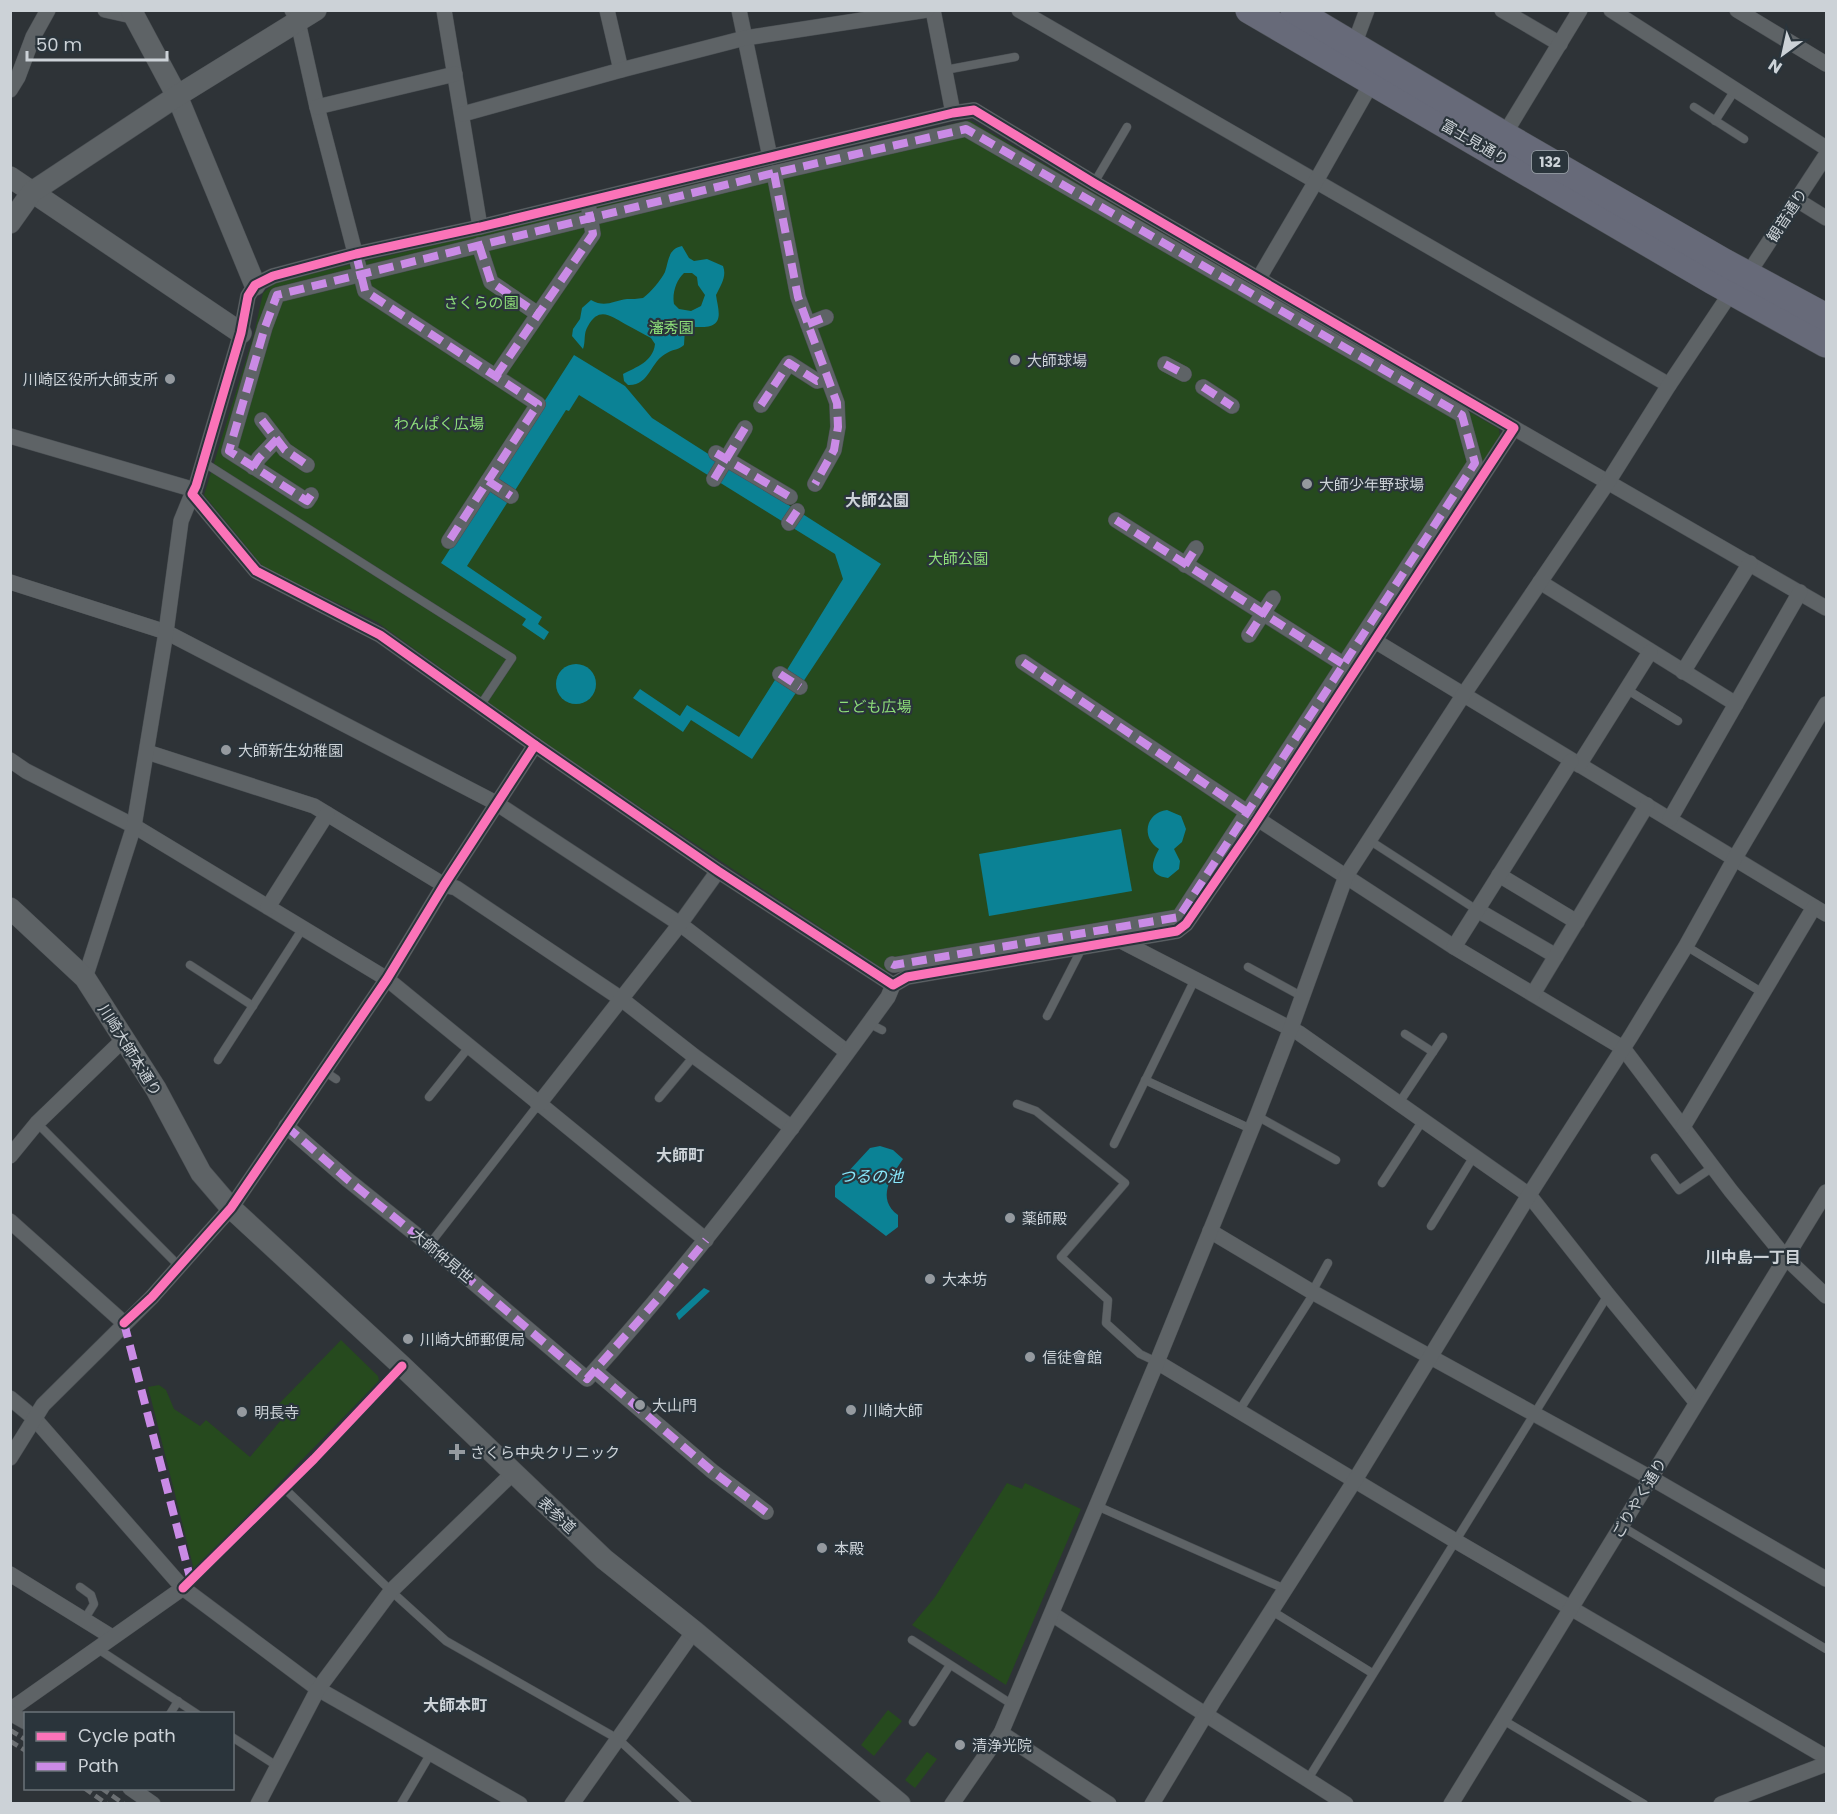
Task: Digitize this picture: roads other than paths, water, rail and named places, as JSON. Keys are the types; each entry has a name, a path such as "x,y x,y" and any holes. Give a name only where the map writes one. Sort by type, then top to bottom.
{"highway":[{"name":"富士見通り","path":"1249,10 1372,82 1740,283 1827,317"},
{"name":"富士見通り","path":"1294,10 1504,135 1740,283 1827,344"}],"street":[{"path":"10,90 18,77 33,37 48,10"},
{"path":"105,10 131,13 177,96 255,285"},
{"path":"10,223 32,192 295,16 316,10"},
{"path":"444,10 480,227"},
{"path":"607,10 621,70"},
{"path":"739,10 770,157"},
{"path":"463,114 744,38 927,10"},
{"path":"933,10 953,113"},
{"path":"1019,10 1670,385"},
{"path":"1259,278 1372,82 1354,45 1367,10"},
{"path":"1502,10 1560,44"},
{"path":"1504,135 1580,10"},
{"path":"1611,10 1827,148"},
{"path":"1737,10 1827,64"},
{"path":"295,16 365,291 538,404 449,541"},
{"path":"317,106 455,74"},
{"path":"85,978 134,826 166,632 181,521 203,462 241,333 248,296 255,285 273,276 356,254 480,227 953,113 974,110 1094,183 1827,608"},
{"path":"311,495 307,501 229,451 265,327 277,295 774,173 966,129 1462,415 1475,463 1343,664 1186,924 1177,931 906,976 893,985 792,1128 706,1240 595,1371 712,1471 766,1512"},
{"name":"観音通り","path":"952,1803 1001,1733 1013,1706 1254,1123 1303,998 1346,876 1670,385 1827,155"},
{"path":"774,173 798,297 826,379 837,403 838,427 834,450 815,484"},
{"path":"10,177 241,333"},
{"path":"1797,200 1827,218"},
{"path":"496,376 593,234 588,201"},
{"path":"478,245 491,282 538,314"},
{"path":"808,324 826,317"},
{"path":"761,405 789,363 817,381 826,379"},
{"path":"1166,364 1184,374"},
{"path":"1203,387 1232,406"},
{"path":"262,420 285,450 307,465"},
{"path":"714,479 721,457 745,428"},
{"path":"892,964 1179,917 1375,641 1514,428"},
{"path":"10,436 193,492 256,571 380,635 718,871 893,985"},
{"path":"253,467 277,439"},
{"path":"721,457 789,497"},
{"path":"488,482 511,496"},
{"path":"1116,520 1185,566 1343,664"},
{"path":"1185,566 1196,548"},
{"path":"1683,672 1750,563"},
{"path":"10,582 166,632 496,803 680,924 847,1052"},
{"path":"1540,582 1736,704"},
{"path":"1670,819 1800,592"},
{"path":"1250,635 1273,598"},
{"path":"1375,641 1820,911 1763,993 1683,1127"},
{"path":"1454,947 1499,875 1650,652"},
{"path":"1023,662 1454,947 1623,1048 1713,1167 1786,1258 1827,1296"},
{"path":"780,674 800,687"},
{"path":"1152,1803 1686,946 1735,858 1826,706"},
{"path":"10,1458 43,1405 152,1297 231,1208 286,1126 330,1075 444,885 535,745"},
{"path":"147,752 314,806 444,885 456,888 620,998 792,1128"},
{"path":"10,760 26,771 134,826 387,979 538,1105 706,1240"},
{"path":"1533,994 1647,805"},
{"path":"268,907 327,814"},
{"path":"538,1105 680,924 718,871"},
{"path":"1499,875 1577,922"},
{"name":"川崎大師本通り","path":"10,908 85,978 156,1089 201,1173 231,1208"},
{"path":"1477,910 1556,956"},
{"path":"1120,941 1291,1028 1529,1196 1696,1402"},
{"path":"10,1156 37,1123 124,1039"},
{"name":"大師仲見世","path":"286,1126 587,1379 595,1371"},
{"name":"ごりやく通り","path":"1450,1803 1827,1192"},
{"name":"表参道","path":"231,1208 402,1366 604,1559 900,1803"},
{"path":"10,1221 124,1323"},
{"path":"1210,1231 1313,1292 1651,1478 1827,1579"},
{"path":"1157,1362 1571,1609 1827,1757"},
{"path":"10,1398 34,1418 183,1588 318,1689 520,1803"},
{"path":"258,1803 318,1689 391,1591 513,1473"},
{"path":"10,1574 112,1637"},
{"path":"24,1721 10,1711 183,1588"},
{"path":"1052,1614 1346,1803"},
{"path":"572,1803 694,1631"},
{"path":"1001,1733 1109,1803"},
{"path":"1721,1803 1827,1764"},
{"path":"133,1790 153,1803"}],"lane":[{"path":"945,70 1016,57"},
{"path":"1715,120 1735,90"},
{"path":"1694,106 1744,139"},
{"path":"1094,183 1127,127"},
{"path":"203,462 512,658 480,706"},
{"path":"1626,689 1678,721"},
{"path":"1369,840 1477,910"},
{"path":"218,1060 303,928"},
{"path":"1686,946 1763,993"},
{"path":"1047,1016 1083,948"},
{"path":"190,965 253,1006"},
{"path":"1248,967 1303,998"},
{"path":"1114,1144 1195,978"},
{"path":"868,1023 882,1030"},
{"path":"1405,1034 1433,1052"},
{"path":"1399,1103 1443,1037"},
{"path":"429,1097 469,1047"},
{"path":"659,1098 694,1056"},
{"path":"1145,1080 1254,1123 1336,1160"},
{"path":"1017,1104 1036,1111 1125,1183 1060,1257 1108,1300 1106,1323 1140,1354 1157,1362"},
{"path":"429,1245 538,1105"},
{"path":"1382,1183 1423,1120"},
{"path":"37,1123 179,1266"},
{"path":"1431,1226 1474,1156"},
{"path":"1655,1158 1679,1190 1713,1167"},
{"path":"1239,1411 1313,1292 1328,1263"},
{"path":"1308,1779 1454,1540 1608,1295"},
{"path":"183,1588 285,1489 402,1366"},
{"path":"285,1489 446,1641 618,1739 688,1803"},
{"path":"1097,1506 1285,1589"},
{"path":"1621,1526 1827,1649"},
{"path":"80,1587 91,1595 94,1604 84,1620"},
{"path":"1272,1611 1372,1673"},
{"path":"912,1640 1013,1706"},
{"path":"97,1648 195,1712"},
{"path":"913,1722 950,1665"},
{"path":"171,1712 178,1701"},
{"path":"1503,1720 1644,1803"},
{"path":"234,1738 277,1766"},
{"path":"400,1803 431,1753"}],"water":[{"path":"682,246 689,258 694,261 707,259 723,266 724,277 716,295 719,312 717,321 708,327 685,328 684,345 661,357 641,382 628,385 624,381 623,374 643,363 651,355 655,344 651,338 610,316 601,314 596,316 588,326 583,349 572,336 573,329 580,319 582,308 591,300 605,304 643,298 661,279 670,256 677,247","holes":["684,273 692,273 697,277 698,285 705,295 701,306 691,311 679,309 674,304 675,287"]},
{"path":"574,355 625,386 652,418 881,564 752,759 691,720 683,732 633,698 640,689 680,716 687,705 739,737 780,672 785,673 843,579 835,554 579,395 569,411 566,410 467,566 542,617 538,624 549,632 544,640 522,625 526,619 441,563"},
{"path":"576,664 590,670 596,684 590,698 576,704 562,698 556,684 562,670"},
{"path":"1167,810 1181,816 1186,829 1182,842 1174,849 1180,861 1179,869 1168,878 1154,871 1153,863 1159,849 1153,844 1148,833 1148,826 1154,816"},
{"path":"1121,829 1132,891 989,916 979,854"},
{"name":"つるの池","path":"880,1146 893,1150 903,1159 890,1180 887,1195 891,1209 898,1215 898,1227 886,1236 835,1197 835,1186 870,1148"},
{"path":"704,1288 710,1291 679,1320 676,1314"}],"railway":[{"path":"10,1730 24,1739"},
{"path":"10,1741 24,1750"},
{"path":"87,1790 107,1804"},
{"path":"104,1790 124,1804"}],"place":[{"name":"大師球場","path":"1015,360"},
{"name":"川崎区役所大師支所","path":"170,379"},
{"name":"大師少年野球場","path":"1307,484"},
{"name":"大師新生幼稚園","path":"226,750"},
{"name":"薬師殿","path":"1010,1218"},
{"name":"大本坊","path":"930,1279"},
{"name":"川崎大師郵便局","path":"408,1339"},
{"name":"信徒會館","path":"1030,1357"},
{"name":"大山門","path":"640,1405"},
{"name":"川崎大師","path":"851,1410"},
{"name":"明長寺","path":"242,1412"},
{"name":"さくら中央クリニック","path":"457,1452"},
{"name":"本殿","path":"822,1548"},
{"name":"清浄光院","path":"960,1745"}],"district":[{"name":"大師公園","path":"877,500"},
{"name":"大師町","path":"680,1155"},
{"name":"川中島一丁目","path":"1753,1257"},
{"name":"大師本町","path":"455,1705"}],"park label":[{"name":"さくらの園","path":"481,302"},
{"name":"瀋秀園","path":"671,327"},
{"name":"わんぱく広場","path":"439,423"},
{"name":"こども広場","path":"874,706"}]}
